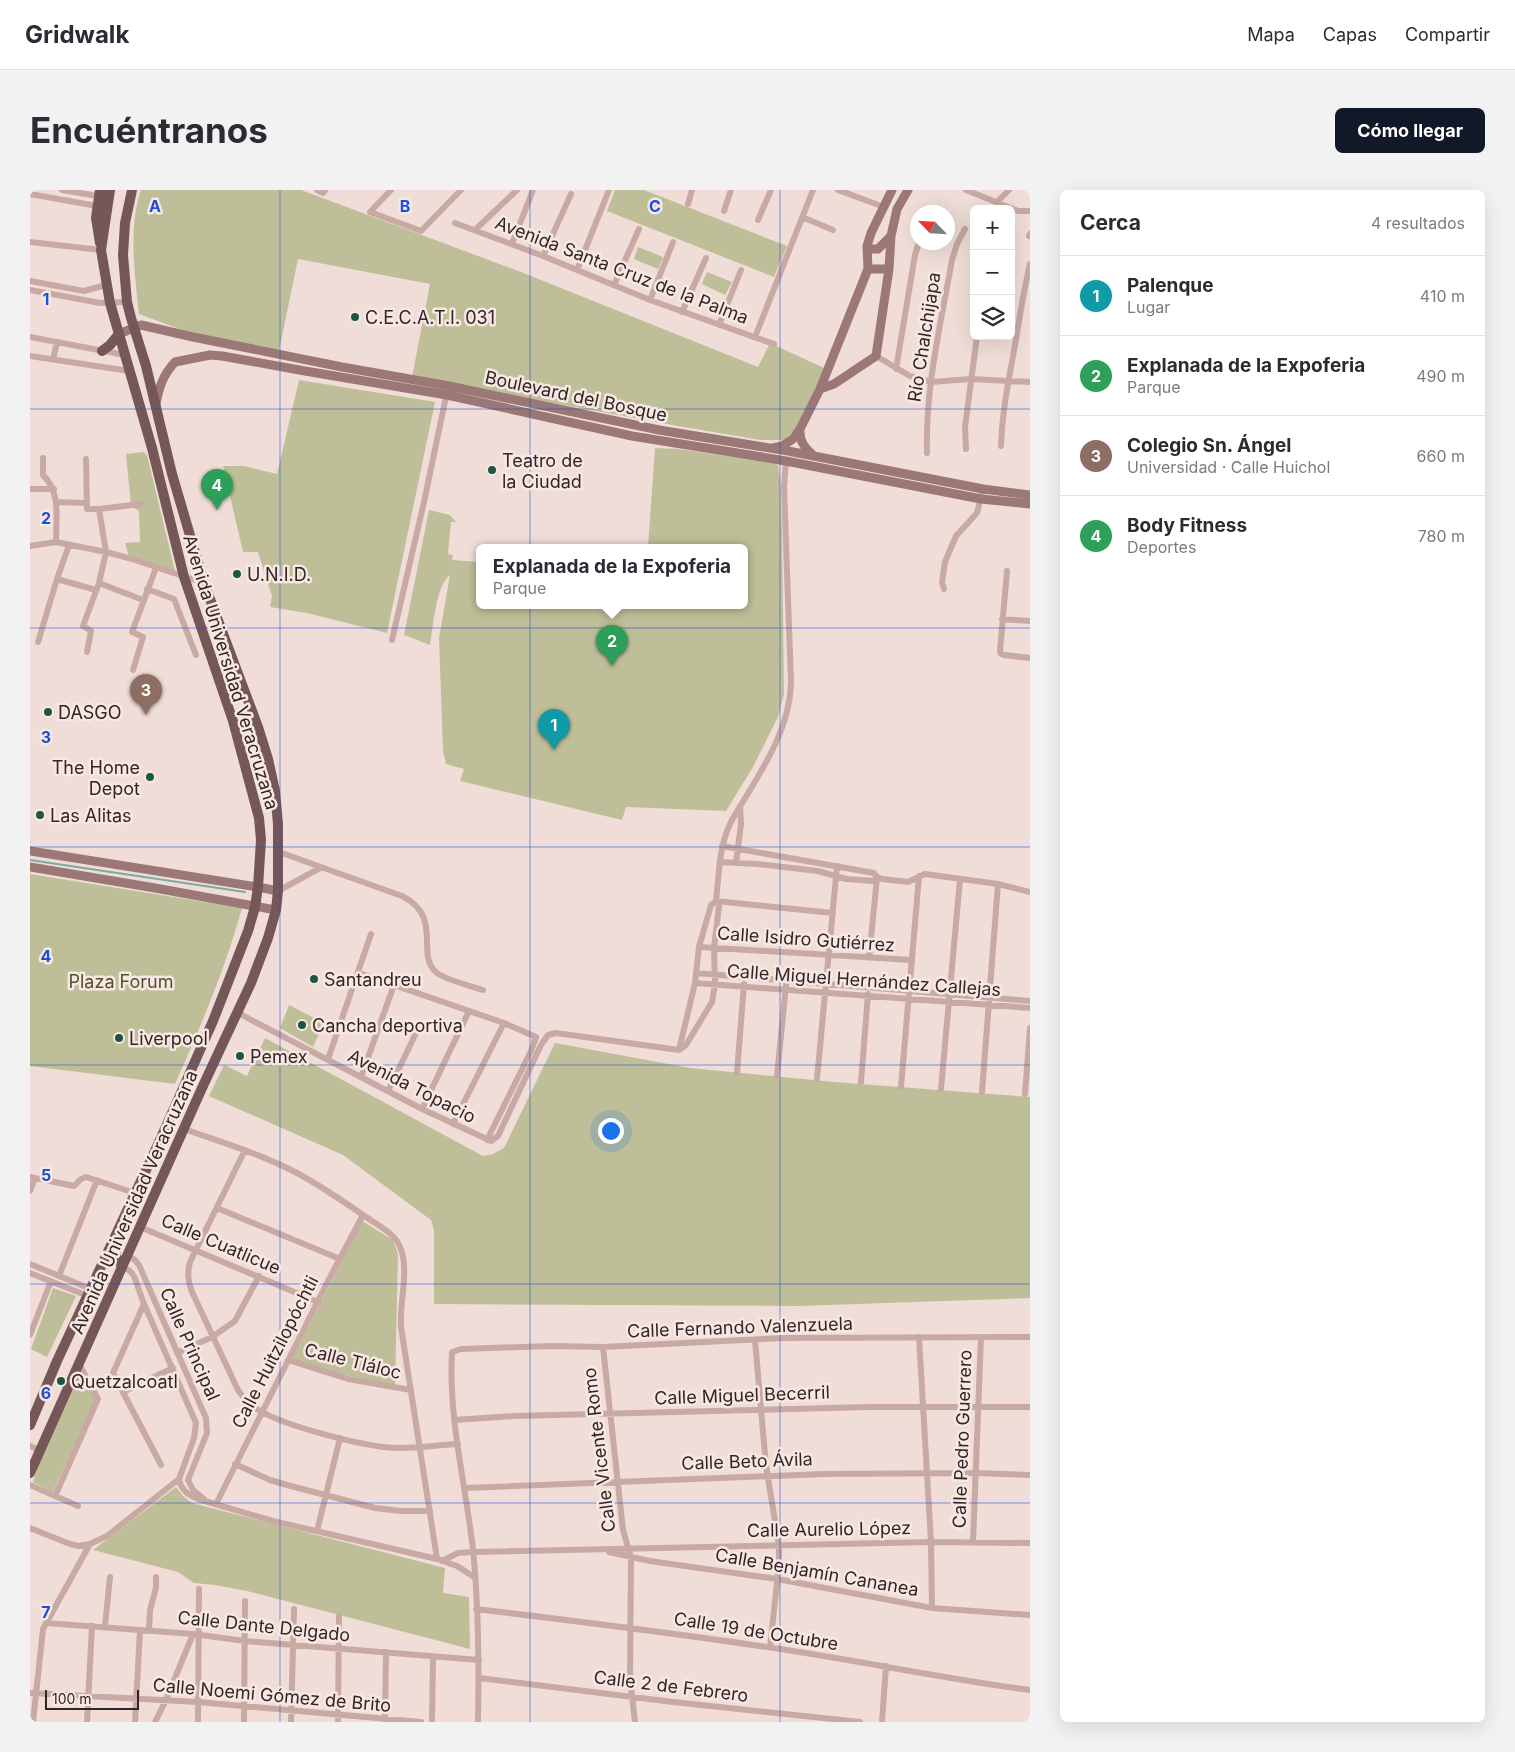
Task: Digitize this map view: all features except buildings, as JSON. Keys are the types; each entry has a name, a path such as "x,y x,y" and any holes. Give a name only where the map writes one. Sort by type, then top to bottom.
{"main road":[{"name":"Avenida Universidad Veracruzana","path":"30,1426 213,1022 242,950 255,907 261,840 259,818 233,721 184,577 157,469 110,303 101,250 110,190"},
{"name":"Avenida Universidad Veracruzana","path":"30,1473 114,1282 119,1263 127,1255 238,1013 263,954 276,910 278,891 276,798 268,759 258,727 204,583 178,495 146,366 127,302 122,255 125,223 132,190"},
{"path":"770,448 788,443 800,429 820,390 868,269 867,249 871,233 892,190"},
{"path":"820,390 876,356 891,236 897,209 908,190"},
{"path":"98,197 97,228 101,250"},
{"path":"867,249 878,249 891,236"},
{"path":"868,269 888,268"},
{"name":"Boulevard del Bosque","path":"119,334 141,325 448,390 674,433 814,456 983,489 1030,495"},
{"path":"102,350 110,346 119,334"},
{"path":"190,358 200,348 198,341 193,337"},
{"name":"Boulevard del Bosque","path":"155,407 158,388 175,362 210,355 235,357 305,371 448,390 608,432 786,461 981,499 1030,504"},
{"path":"827,370 830,379 839,380"},
{"path":"800,429 800,438 803,445 814,456"},
{"path":"673,443 672,437 674,433"},
{"path":"157,469 164,473 172,492 178,495"},
{"path":"930,489 932,479"},
{"path":"30,851 258,886 278,891"},
{"path":"30,867 276,910"},
{"path":"102,1267 119,1263 115,1250 131,1213 135,1193"},
{"path":"102,1267 111,1271 114,1282"}],"street":[{"path":"62,190 98,197"},
{"path":"391,190 370,212 421,231 461,190"},
{"name":"Avenida Santa Cruz de la Palma","path":"517,190 476,230 650,300 774,344"},
{"path":"578,270 609,190"},
{"path":"688,204 692,190"},
{"path":"724,211 731,190"},
{"path":"758,220 771,190"},
{"path":"755,337 813,190"},
{"path":"838,190 884,207"},
{"path":"966,190 1018,210 1030,211"},
{"path":"997,202 1009,190"},
{"path":"512,244 531,191"},
{"path":"32,193 98,197"},
{"path":"543,256 571,194"},
{"path":"802,217 833,230"},
{"path":"455,223 476,230"},
{"path":"614,285 639,229"},
{"name":"Río Chalchijapa","path":"926,453 926,428 931,382 952,260 957,244 965,229"},
{"path":"30,242 101,250"},
{"path":"650,300 673,242"},
{"path":"896,369 917,250"},
{"path":"682,312 706,258"},
{"path":"1001,446 1008,381 1022,296 1030,264"},
{"path":"719,325 741,270"},
{"path":"30,281 84,290 106,285"},
{"path":"30,290 84,300 110,303 127,302"},
{"path":"84,290 84,300"},
{"path":"30,337 125,355"},
{"path":"966,449 965,427 976,340"},
{"path":"53,359 57,342"},
{"path":"30,356 129,371"},
{"path":"876,356 910,376 931,382 971,379 1030,382"},
{"path":"392,640 448,390"},
{"path":"43,458 43,476 49,481 54,490 56,502 56,542"},
{"path":"86,460 87,509 141,504"},
{"path":"490,1140 498,1136 548,1035 556,1034 679,1050 686,1045 712,1002 715,984 714,948 718,906 716,901 722,846 729,825 779,737 791,692 784,487 786,461"},
{"path":"30,489 54,490"},
{"path":"944,589 942,582 945,562 954,540 977,513 983,489"},
{"path":"56,502 87,503"},
{"path":"87,652 91,631 83,626 97,587 106,552 99,509"},
{"path":"30,546 56,542 106,552 204,583"},
{"path":"38,642 57,579 70,545"},
{"path":"133,670 143,637 132,632 156,568"},
{"path":"1007,571 1000,651 1001,654 1030,658"},
{"path":"57,579 97,587 143,600"},
{"path":"147,589 174,599 196,655"},
{"path":"1002,619 1030,621"},
{"path":"736,863 741,824 740,806"},
{"path":"722,846 874,873 877,877 908,882 925,874 998,884 1030,892"},
{"path":"278,852 402,896 413,902 420,908 423,916 428,943 428,960 432,968 440,975 483,990"},
{"path":"720,862 818,872 855,880 874,881 877,877"},
{"path":"818,1079 837,866"},
{"path":"278,891 320,868"},
{"path":"901,1087 919,876"},
{"path":"869,958 877,877"},
{"path":"941,1089 960,879"},
{"path":"982,1092 998,884"},
{"path":"679,1050 695,982 699,947 711,905 716,901 833,913"},
{"path":"328,1059 372,934"},
{"name":"Calle Isidro Gutiérrez","path":"699,947 911,960"},
{"path":"359,973 534,1035 536,1039 531,1051 490,1140"},
{"name":"Calle Miguel Hernández Callejas","path":"696,973 1030,1001"},
{"path":"736,1073 745,977"},
{"path":"777,1076 787,980"},
{"name":"Calle Miguel Hernández Callejas","path":"695,982 1030,1008"},
{"path":"361,1077 394,985"},
{"path":"861,1082 869,987"},
{"path":"422,1109 469,1011"},
{"name":"Avenida Topacio","path":"238,1013 422,1109 490,1140"},
{"path":"388,1091 421,1023"},
{"path":"453,1124 504,1023"},
{"path":"1025,1094 1030,1028"},
{"path":"184,1129 245,1150 311,1181 334,1195 396,1240 402,1254 404,1274 400,1316 410,1390 439,1560 458,1553 473,1552 599,1550"},
{"path":"245,1150 190,1262 188,1279 212,1337 238,1390 245,1400 261,1412 298,1426 340,1438 380,1446 420,1447 458,1444"},
{"path":"30,1192 33,1178 74,1186 84,1178 97,1180 135,1193"},
{"path":"59,1276 97,1180"},
{"path":"217,1208 340,1259"},
{"name":"Calle Huitzilopóchtli","path":"216,1504 261,1412 363,1216"},
{"name":"Calle Cuatlicue","path":"140,1226 318,1302"},
{"name":"Calle Principal","path":"127,1255 139,1265 206,1418 207,1433 188,1480 192,1490 207,1501"},
{"name":"Calle Principal","path":"119,1263 134,1276 144,1304 196,1423 194,1438 179,1479 180,1485 187,1494 273,1521 439,1560 456,1566 474,1577"},
{"path":"30,1264 59,1276 89,1293"},
{"path":"30,1273 89,1293"},
{"path":"178,1353 228,1328 235,1321 259,1276"},
{"path":"30,1335 50,1281"},
{"path":"144,1304 113,1373 161,1465"},
{"path":"918,1337 931,1542 932,1608"},
{"name":"Calle Pedro Guerrero","path":"973,1542 982,1337"},
{"name":"Calle Fernando Valenzuela","path":"454,1420 452,1352 461,1349 550,1346 603,1347 784,1338 1030,1337"},
{"path":"755,1340 768,1475 779,1545 770,1647"},
{"name":"Calle Vicente Romo","path":"603,1347 622,1530 631,1557 631,1696 635,1722"},
{"name":"Calle Tláloc","path":"288,1360 348,1379 410,1390"},
{"path":"55,1496 98,1399 79,1364"},
{"path":"123,1392 173,1368"},
{"name":"Calle Miguel Becerril","path":"454,1420 514,1416 762,1409 922,1406 1030,1407"},
{"path":"454,1420 473,1552 479,1660 478,1722"},
{"path":"317,1531 340,1438"},
{"path":"30,1446 36,1456"},
{"path":"235,1464 270,1480 375,1508 401,1511 430,1510"},
{"name":"Calle Beto Ávila","path":"465,1488 768,1475 975,1473 1030,1475"},
{"path":"30,1528 70,1544 78,1546 90,1544 107,1536 179,1479"},
{"path":"30,1485 78,1506"},
{"name":"Calle Aurelio López","path":"599,1550 931,1542 1030,1543"},
{"path":"33,1722 33,1693 43,1629 90,1544"},
{"name":"Calle Benjamín Cananea","path":"599,1550 631,1557 777,1579 932,1608 1030,1615"},
{"path":"105,1626 110,1577"},
{"path":"149,1630 150,1610 156,1588 156,1577"},
{"path":"198,1722 196,1634 199,1589"},
{"path":"244,1722 245,1601"},
{"path":"290,1722 294,1609"},
{"name":"Calle 19 de Octubre","path":"476,1609 770,1647 984,1684 1030,1690"},
{"path":"338,1722 339,1616"},
{"name":"Calle Dante Delgado","path":"46,1623 105,1626 196,1634 245,1641 479,1660"},
{"path":"87,1722 92,1626"},
{"path":"135,1722 140,1630"},
{"path":"155,1722 196,1634"},
{"path":"385,1720 386,1652"},
{"path":"432,1722 433,1657"},
{"path":"882,1722 886,1666"},
{"name":"Calle 2 de Febrero","path":"479,1678 860,1722"},
{"name":"Calle Noemi Gómez de Brito","path":"33,1693 198,1702 421,1722"}],"green space":[{"path":"141,190 301,190 521,272 758,367 770,343 824,368 803,415 786,440 760,440 412,377 430,284 298,259 279,351 185,331 139,314 134,268 134,235 137,204"},
{"path":"615,190 644,190 787,246 774,277 607,211"},
{"path":"638,247 663,257 658,269 634,259"},
{"path":"707,272 732,282 725,295 702,284"},
{"path":"299,380 435,402 387,633 307,613 270,607 272,596 258,552 243,552 223,466 244,466 277,474"},
{"path":"655,448 679,449 778,465 782,531 784,694 778,717 753,767 726,811 626,807 622,820 460,781 464,769 446,764 443,751 439,638 450,575 445,580 438,597 430,645 404,635 429,510 450,515 456,522 451,522 448,554 453,555 452,560 476,562 476,609 748,609 748,544 648,544"},
{"path":"143,452 147,455 175,571 173,576 130,560 125,543 140,542 139,511 131,506 126,454"},
{"name":"Plaza Forum","path":"30,874 242,908 212,997 175,1084 30,1066"},
{"name":"Cancha deportiva","path":"289,1005 324,1023 313,1047 280,1028"},
{"path":"265,1038 483,1156 493,1154 504,1148 555,1043 690,1068 834,1082 1030,1097 1030,1298 799,1306 434,1304 434,1230 431,1220 343,1155 209,1096 224,1065 247,1076"},
{"path":"362,1221 393,1240 398,1254 395,1386 340,1374 292,1359"},
{"path":"53,1288 76,1296 47,1357 31,1349"},
{"path":"80,1374 96,1399 53,1492 33,1482 38,1466"},
{"path":"176,1487 192,1503 445,1568 443,1593 469,1597 470,1649 247,1591 194,1583 178,1572 93,1550"}],"waterway":[{"path":"30,860 245,892"}],"place":[{"name":"C.E.C.A.T.I. 031","path":"355,317"},
{"name":"Teatro de la Ciudad","path":"492,470"},
{"name":"Body Fitness","path":"217,510"},
{"name":"U.N.I.D.","path":"237,574"},
{"name":"Explanada de la Expoferia","path":"612,666"},
{"name":"DASGO","path":"48,712"},
{"name":"Colegio Sn. Ángel","path":"146,715"},
{"name":"Palenque","path":"554,750"},
{"name":"The Home Depot","path":"150,777"},
{"name":"Las Alitas","path":"40,815"},
{"name":"Santandreu","path":"314,979"},
{"name":"Cancha deportiva","path":"302,1025"},
{"name":"Liverpool","path":"119,1038"},
{"name":"Pemex","path":"240,1056"},
{"name":"Quetzalcoatl","path":"61,1381"}]}
